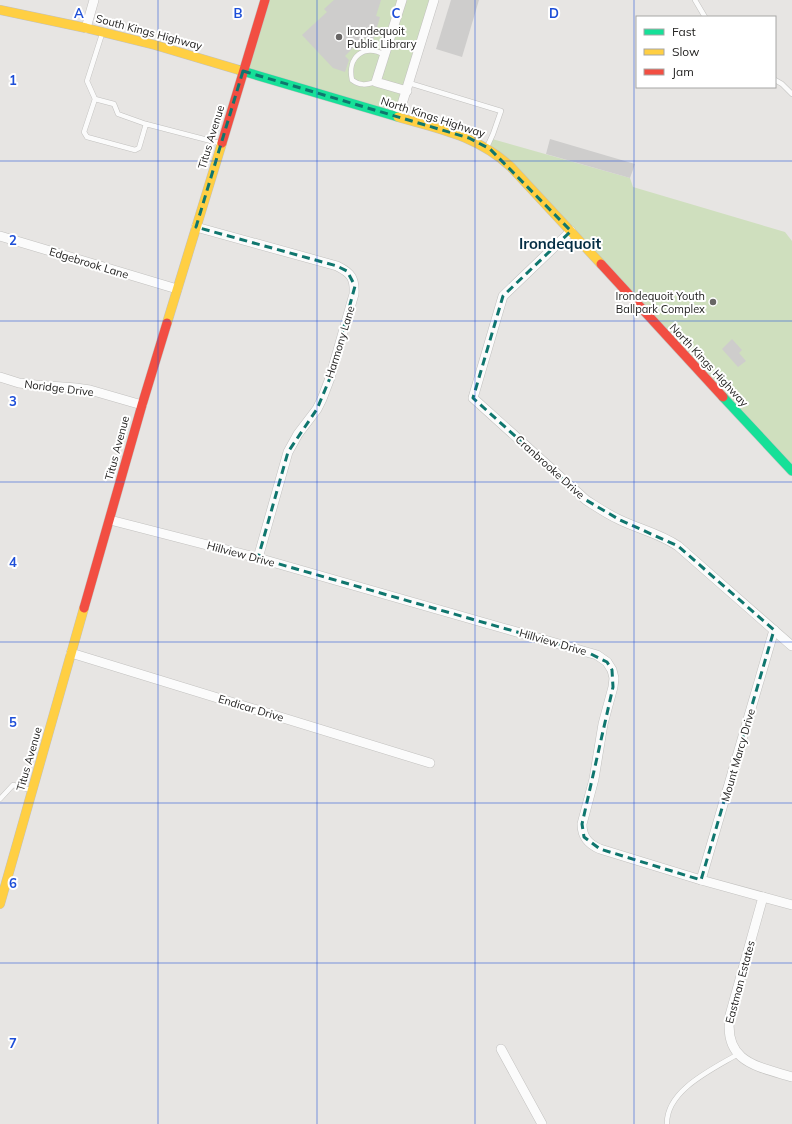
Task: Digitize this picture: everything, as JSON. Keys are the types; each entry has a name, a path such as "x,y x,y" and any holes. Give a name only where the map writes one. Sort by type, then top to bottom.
{"main road":[{"name":"Titus Avenue","path":"0,904 4,879 32,790 142,405 265,0"},
{"name":"South Kings Highway","path":"0,10 103,32 155,45 244,71"},
{"name":"North Kings Highway","path":"244,71 398,118 463,136 487,147 507,163 792,472"}],"street":[{"path":"86,28 94,0"},
{"path":"402,0 376,82 408,87"},
{"path":"398,118 434,0"},
{"name":"Harmony Lane","path":"196,227 337,266 347,271 352,278 354,286 354,294 330,378 317,409 298,434 288,452 258,558"},
{"name":"Cranbrooke Drive","path":"571,232 503,296 473,398 586,500 620,520 659,535 678,546 792,646"},
{"name":"Edgebrook Lane","path":"0,236 177,289"},
{"name":"Noridge Drive","path":"0,377 19,383 90,390 142,405"},
{"name":"Hillview Drive","path":"110,520 258,558 598,655 607,662 612,670 614,678 603,724 594,779 582,824 582,831 588,843 600,849 701,880 792,905"},
{"name":"Mount Marcy Drive","path":"701,880 774,630"},
{"name":"Endicar Drive","path":"71,653 430,763"},
{"name":"Eastman Estates","path":"738,1054 733,1048 729,1038 728,1027 733,1001 763,898"},
{"path":"501,1049 542,1124"},
{"path":"738,1054 749,1062 768,1070 792,1077"}],"lane":[{"path":"695,0 704,16"},
{"path":"103,32 87,82 95,98 84,132 87,137 135,150 139,148 146,124"},
{"path":"376,82 368,85 358,84 352,80 350,72 355,57 362,52 369,50 378,51 385,55"},
{"path":"776,81 782,84 792,94"},
{"path":"408,87 501,111 487,147"},
{"path":"95,98 114,104 118,114 146,124 222,143"},
{"path":"0,799 12,785 32,790"},
{"path":"667,1124 667,1116 674,1100 695,1080 738,1054"}],"highlighted area":[{"path":"243,71 469,138 490,149 571,231 503,296 473,398 586,500 620,520 678,546 774,630 701,880 600,849 584,837 582,824 613,687 612,670 607,662 587,652 258,558 288,452 317,409 330,378 355,286 347,271 337,266 196,227"}],"green space":[{"path":"265,0 435,0 400,118 243,71"},
{"name":"Irondequoit Youth Ballpark Complex","path":"492,139 630,178 633,187 785,232 792,241 792,471 490,149"}],"building":[{"name":"Irondequoit Public Library","path":"334,0 381,0 376,16 380,17 373,41 363,38 345,56 349,60 345,72 333,68 302,35 327,12 324,9"},
{"path":"451,0 479,0 462,57 436,49"},
{"path":"550,139 635,164 630,178 546,154"},
{"path":"732,339 742,350 739,353 746,361 738,367 722,349"}],"traffic: fast":[{"path":"239,70 398,117"},
{"path":"723,397 792,471"}],"traffic: slow":[{"path":"0,10 86,28 155,45 239,70"},
{"path":"398,117 458,135 498,156 511,167 601,264"},
{"path":"167,323 222,143"},
{"path":"0,904 84,608"}],"traffic: jam":[{"path":"222,143 265,0"},
{"path":"601,264 723,397"},
{"path":"84,608 167,323"}],"place":[{"name":"Irondequoit Public Library","path":"339,37"},
{"name":"Irondequoit Youth Ballpark Complex","path":"713,302"}],"district":[{"name":"Irondequoit","path":"560,243"}]}
